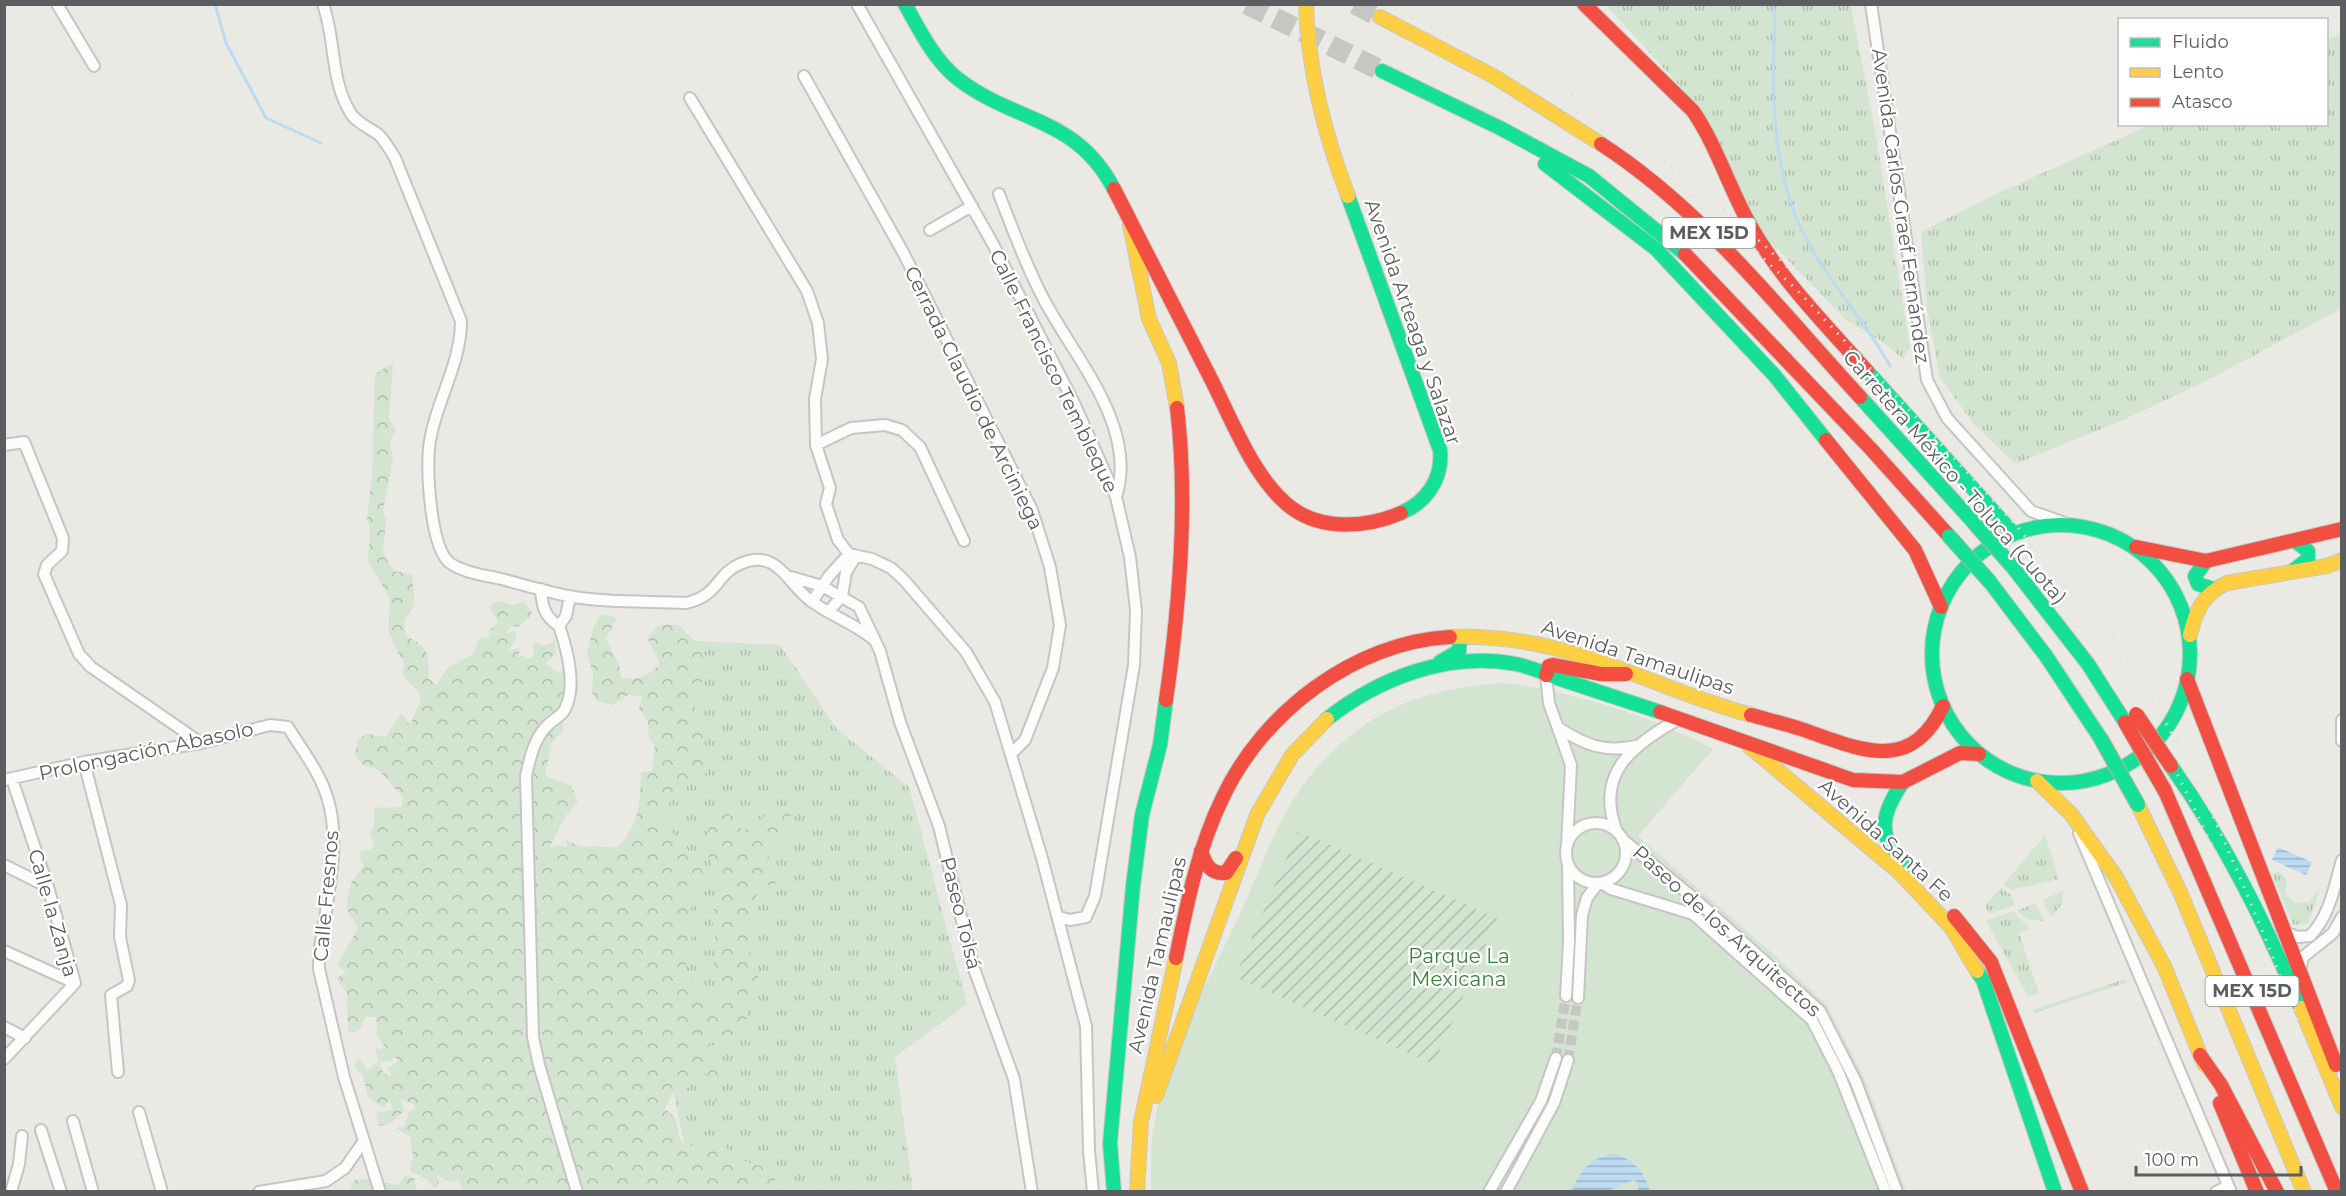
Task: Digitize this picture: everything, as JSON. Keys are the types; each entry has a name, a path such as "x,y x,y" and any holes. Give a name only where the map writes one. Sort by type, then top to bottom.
{"main road":[{"name":"Avenida Arteaga y Salazar","path":"905,4 931,49 956,78 1027,116 1060,130 1089,152 1104,170 1173,309 1264,481 1281,500 1304,516 1340,524 1372,522 1404,514 1429,497 1441,460 1438,444 1329,150 1316,104 1306,45 1306,4"},
{"path":"1584,4 1693,111 1706,130 1749,224 1781,276 2013,533"},
{"name":"Carretera México - Toluca (Cuota)","path":"1380,17 1495,77 1633,165 1717,240 2011,565 2131,718"},
{"name":"MEX 15D","path":"1382,71 1500,128 1589,176 1692,260 1871,449 1990,582 2046,656 2101,739 2138,805 2180,892 2304,1191"},
{"path":"1500,128 1656,249 1775,376 1915,550 1941,607"},
{"name":"Avenida Tamaulipas","path":"1114,1191 1110,1143 1133,886 1143,814 1160,745 1170,671 1181,514 1182,450 1175,387 1169,363 1149,319 1128,216"},
{"path":"1149,319 1173,309"},
{"path":"2189,640 2183,613 2172,588 2155,565 2134,547 2113,535 2068,524 2039,526 2013,533 1982,551 1958,576 1941,607 1934,631 1932,656 1935,682 1943,706 1953,725 1979,754 2006,771 2037,781 2066,783 2094,779 2136,758 2164,732 2178,707 2187,680 2189,640 2195,608 2213,589 2227,583 2327,566 2342,560"},
{"path":"2134,547 2206,561 2342,529"},
{"path":"2291,572 2307,559 2308,551 2295,541"},
{"path":"2206,561 2195,576 2198,584 2213,589"},
{"path":"1426,668 1458,655 1461,650 1461,638"},
{"name":"Avenida Tamaulipas","path":"1137,1191 1141,1122 1201,851 1225,793 1256,746 1318,684 1351,664 1413,640 1516,638 1553,646 1635,673 1731,709 1868,750 1899,750 1912,745 1928,734 1943,706"},
{"name":"Avenida Tamaulipas","path":"1145,1191 1149,1123 1160,1079 1257,815 1279,773 1310,736 1340,708 1370,690 1426,668 1484,662 1516,664 1740,739 1853,780 1903,782 1959,753 1979,754"},
{"path":"1546,675 1549,666 1553,665 1601,674 1635,673"},
{"path":"2187,680 2282,931 2342,1078"},
{"path":"2131,718 2171,765 2243,878 2268,930 2342,1107"},
{"name":"MEX 15D","path":"2131,718 2166,790 2337,1191"},
{"name":"Avenida Santa Fe","path":"1740,739 1899,872 1951,927 1983,980 2055,1191"},
{"path":"2037,781 2071,814 2116,877 2145,930 2164,966 2257,1191"},
{"name":"Avenida Santa Fe","path":"1903,782 1892,796 1884,814 1887,843 1896,858 1952,914 1991,962 2082,1191"},
{"path":"1201,851 1207,867 1218,874 1226,873 1233,865 1251,819 1257,815"},
{"path":"1176,956 1187,980 1197,980"},
{"path":"2200,1054 2221,1085 2277,1191"}],"street":[{"path":"57,4 94,66"},
{"name":"Paseo Tolsá","path":"323,4 334,55 335,81 343,100 352,116 381,138 395,158 461,321 461,341 454,369 434,424 429,447 431,507 442,553 450,563 475,573 570,596 687,603 701,600 740,564 761,560 774,565 791,577 812,602 858,626 873,639"},
{"name":"Calle Francisco Tembleque","path":"857,4 972,206 1074,403 1116,497 1130,557 1136,611 1134,665 1092,907 1086,917 1079,920 1059,917"},
{"name":"Avenida Carlos Graef Fernández","path":"1872,4 1927,380 1947,418 2031,511 2068,524"},
{"name":"Cerrada Claudio de Arciniega","path":"804,76 910,265 1032,510 1050,567 1060,625 1053,668 1025,740 1012,753"},
{"path":"690,98 807,291 818,323 822,359 815,399 816,445 830,488 826,504 838,540 852,555 891,568 966,652 995,702 1059,917 1086,1026 1089,1151 1093,1191"},
{"path":"999,194 1042,297 1085,365 1113,428 1121,464 1121,480 1116,497"},
{"path":"930,230 972,206"},
{"path":"816,445 851,428 885,425 902,430 920,447 964,540"},
{"path":"4,445 24,442 63,538 62,551 47,565 44,574 79,654 91,667 201,742"},
{"path":"812,602 822,586 852,555"},
{"path":"829,611 842,596 846,572 852,555"},
{"name":"Paseo Tolsá","path":"791,577 822,586 842,596 859,607 866,618 886,670 900,722 939,826 973,966 1014,1079 1032,1191"},
{"path":"541,589 542,608 550,620 559,626 567,649 569,697 564,711 547,725 536,740 526,776 531,1005 538,1065 578,1191"},
{"path":"559,626 566,616 570,596"},
{"path":"1546,675 1549,703 1571,765 1566,833 1572,997 1582,915 1587,898 1600,883 1611,879 1623,866 1626,857 1609,809 1609,795 1616,772 1635,746 1679,719"},
{"path":"2342,720 2342,741"},
{"name":"Prolongación Abasolo","path":"8,780 84,762 201,742 270,725 288,727"},
{"name":"Calle Fresnos","path":"288,727 317,774 328,799 333,831 332,867 318,954 319,969 344,1077 363,1142"},
{"path":"1559,728 1582,742 1600,748 1635,746"},
{"path":"84,762 121,905 120,937 129,980 127,986 111,994 118,1072"},
{"name":"Calle la Zanja","path":"4,1059 75,983 48,887 8,780"},
{"path":"2071,814 2229,1189 2216,1191"},
{"path":"1568,846 1575,832 1588,825 1604,825 1620,836"},
{"name":"Paseo de los Arquitectos","path":"1620,836 1696,900 1820,1011 1856,1082 1897,1191"},
{"path":"2282,931 2298,937 2310,936 2319,927 2328,909 2342,860"},
{"path":"1568,863 1580,878 1600,883"},
{"path":"4,865 48,887"},
{"name":"Paseo de los Arquitectos","path":"1600,883 1611,889 1693,914 1812,1020 1838,1071 1886,1191"},
{"path":"2299,974 2303,957 2333,933 2342,917"},
{"path":"4,951 75,983"},
{"path":"7,1032 25,1038"},
{"path":"1489,1191 1541,1101 1556,1058"},
{"path":"1506,1191 1545,1123 1568,1060"},
{"path":"139,1112 162,1191"},
{"path":"73,1121 93,1191"},
{"path":"41,1130 61,1191"},
{"path":"11,1191 19,1164 22,1136"},
{"path":"259,1191 326,1181 345,1168 363,1142"},
{"path":"363,1142 380,1191"}],"green space":[{"path":"1606,5 1851,5 1876,136 1910,347 1903,359 1883,342 1846,320 1761,232 1698,106"},
{"path":"2341,34 2341,309 2202,383 2114,424 2015,464 1974,424 1940,378 1927,308 1921,232 1996,194 2148,126 2328,126 2328,40"},
{"path":"393,363 389,420 396,429 390,441 393,459 383,511 386,519 383,554 394,571 412,574 415,604 404,621 407,637 424,649 428,658 429,679 436,685 449,667 473,654 479,639 489,637 490,630 498,622 489,607 498,601 514,605 524,602 533,614 520,626 510,627 506,633 515,631 517,636 509,650 521,648 518,656 533,658 534,642 544,646 555,640 556,653 545,663 560,674 562,669 566,673 562,719 564,730 552,742 545,776 571,785 578,801 565,817 549,848 558,845 567,847 566,840 580,846 618,847 635,821 641,772 652,771 655,745 649,739 648,721 639,708 642,696 628,695 613,705 597,701 592,693 593,673 587,654 594,626 601,614 617,618 606,639 619,664 621,678 642,676 652,672 660,663 647,638 658,625 679,625 702,649 705,664 700,674 703,678 696,700 695,717 706,740 700,748 709,757 704,781 697,779 690,782 684,793 672,796 661,820 687,848 692,861 708,873 686,886 685,893 694,904 689,914 692,935 686,956 686,967 701,990 705,1003 716,1009 721,997 714,970 715,935 711,915 722,893 731,885 731,879 725,886 718,878 704,850 712,809 730,804 733,809 729,812 732,824 744,830 778,805 792,808 787,836 768,856 779,869 776,883 760,888 749,911 753,917 749,956 758,975 760,990 755,984 742,1037 732,1042 710,1043 704,1054 722,1076 724,1101 720,1106 712,1094 706,1074 699,1070 683,1095 679,1082 665,1109 675,1117 681,1142 695,1147 702,1142 726,1147 737,1159 777,1171 774,1186 779,1191 464,1191 458,1180 450,1182 437,1175 439,1184 435,1189 429,1181 410,1171 413,1157 410,1137 396,1128 404,1126 409,1112 414,1110 415,1105 400,1098 404,1111 389,1124 378,1126 376,1112 393,1110 389,1099 384,1108 368,1097 363,1076 354,1065 359,1059 368,1070 379,1062 375,1049 386,1048 376,1034 378,1029 375,1017 365,1017 360,1029 354,1033 348,1031 347,993 337,979 346,971 337,965 358,928 346,908 351,883 364,866 360,860 361,852 371,849 375,843 369,834 374,826 374,808 402,807 403,798 380,771 362,764 355,754 358,740 367,734 386,737 401,713 410,725 421,699 419,693 402,674 404,663 388,628 390,602 368,562 370,527 367,519 372,475 375,374","holes":["395,1057 399,1061 387,1069 392,1075 389,1076 383,1072 379,1062 390,1061"]},
{"path":"660,639 780,645 837,729 909,787 967,1004 895,1057 913,1191 694,1191 664,1047 650,863"},
{"name":"Parque La Mexicana","path":"1504,683 1555,692 1611,707 1666,727 1713,749 1638,836 1773,954 1827,1005 1866,1082 1906,1191 1151,1192 1153,1128 1170,1066 1274,835 1305,782 1342,742 1375,718 1392,709 1447,691"},
{"path":"1298,831 1497,918 1434,1064 1235,977"},
{"path":"2045,835 2059,879 2013,890 2003,885"},
{"path":"2278,871 2287,879 2285,893 2295,903 2309,902 2320,888 2308,924 2293,925 2272,874"},
{"path":"2001,888 2011,895 2015,905 1989,914 1985,905"},
{"path":"2063,891 2062,904 2051,917 2043,900"},
{"path":"2036,903 2044,921 2027,919 2017,911"},
{"path":"2013,911 2030,929 2019,933 2039,993 2028,996 1986,921"},
{"path":"2125,979 2126,983 2034,1013 2033,1010"},
{"path":"405,1176 414,1178 417,1191 349,1192 354,1180 364,1179 398,1185"}],"water":[{"path":"2278,847 2312,862 2306,875 2272,860"},
{"path":"1615,1154 1638,1168 1650,1191 1639,1191 1637,1182 1634,1180 1608,1191 1571,1191 1583,1171 1593,1161"}],"waterway":[{"path":"215,4 226,43 266,118 321,143"},
{"path":"1773,4 1775,119 1777,143 1787,191 1795,215 1815,255 1890,366"}],"tunnel":[{"path":"1247,4 1382,71"},
{"path":"1355,4 1380,17"},
{"path":"1556,1058 1566,996"},
{"path":"1568,1060 1578,998"}],"railway":[{"path":"1388,4 1532,82 1667,174 1716,213 1801,294 2016,525 2075,599 2145,708 2232,886 2342,1151"},
{"path":"1415,4 1561,88 1607,118 1694,184 1776,256 1815,294 1889,375"},
{"path":"2077,589 2113,638 2176,741 2229,851 2298,1020"}],"traffic: fast":[{"path":"905,4 928,44 958,79 1001,104 1043,123 1082,147 1099,165 1114,189"},
{"path":"1382,71 1500,128 1589,176 1685,254"},
{"path":"1545,164 1656,249 1775,376 1826,440"},
{"path":"1348,196 1440,450 1439,470 1431,488 1426,496 1401,513"},
{"path":"1867,371 2013,533"},
{"path":"1860,397 1975,524"},
{"path":"1975,524 2011,565"},
{"path":"2061,525 2086,528 2122,540 2143,554 2161,572 2180,605 2187,629 2190,654 2187,679 2175,715 2161,736 2143,754 2110,773 2086,780 2061,783 2036,780 2000,768 1979,754 1961,736 1942,703 1935,679 1932,654 1935,629 1947,593 1961,572 1979,554 2012,535 2036,528 2061,525"},
{"path":"1949,536 1990,582"},
{"path":"2294,570 2308,559 2308,551 2295,541"},
{"path":"2206,561 2195,576 2198,584 2213,589"},
{"path":"2011,565 2088,664 2125,722"},
{"path":"1990,582 2046,656 2101,739"},
{"path":"1440,662 1459,651 1460,637"},
{"path":"1327,719 1347,704 1392,680 1416,671 1466,661 1522,665 1660,712"},
{"path":"1114,1192 1110,1143 1133,886 1142,815 1160,745 1166,700"},
{"path":"2101,739 2138,805"},
{"path":"2171,766 2209,824 2243,884 2301,1008"},
{"path":"1903,782 1890,805 1885,825 1890,845 1905,867"},
{"path":"1977,971 1983,980 2055,1192"}],"traffic: slow":[{"path":"1306,4 1310,53 1319,101 1348,196"},
{"path":"1380,17 1495,77 1601,144"},
{"path":"1130,225 1149,319 1169,363 1177,408"},
{"path":"2190,635 2195,618 2206,598 2227,583 2327,566 2342,560"},
{"path":"1450,637 1493,638 1532,643 1569,652 1751,715"},
{"path":"1156,1096 1257,815 1292,755 1327,719"},
{"path":"1750,747 1899,872 1951,927 1977,971"},
{"path":"2037,781 2071,814 2116,877 2164,966 2204,1064"},
{"path":"2138,805 2180,892 2304,1192"},
{"path":"1137,1192 1141,1122 1176,958"},
{"path":"2301,1008 2342,1107"}],"traffic: jam":[{"path":"1584,4 1693,111 1709,138 1743,211 1762,245 1804,301 1867,371"},
{"path":"1601,144 1638,170 1706,229 1769,295 1860,397"},
{"path":"1114,189 1246,449 1256,467 1279,497 1305,516 1332,524 1360,524 1401,513"},
{"path":"1685,254 1871,449 1949,536"},
{"path":"1166,700 1181,554 1182,479 1177,408"},
{"path":"1826,440 1915,550 1941,607"},
{"path":"2136,547 2206,561 2342,529"},
{"path":"1176,958 1194,876 1214,816 1240,766 1262,737 1287,710 1316,687 1347,667 1380,652 1415,642 1450,637"},
{"path":"1546,675 1549,666 1553,665 1601,674 1626,674"},
{"path":"2187,679 2336,1065"},
{"path":"1751,715 1845,744 1883,751 1900,749 1916,741 1930,727 1943,706"},
{"path":"1660,712 1853,780 1903,782 1960,753 1979,754"},
{"path":"2136,714 2171,766"},
{"path":"2125,722 2165,791"},
{"path":"2165,791 2337,1192"},
{"path":"1201,851 1209,868 1216,872 1226,873 1236,858"},
{"path":"1954,916 1991,962 2082,1192"},
{"path":"2200,1055 2221,1085 2277,1192"},
{"path":"2220,1103 2257,1192"}]}
